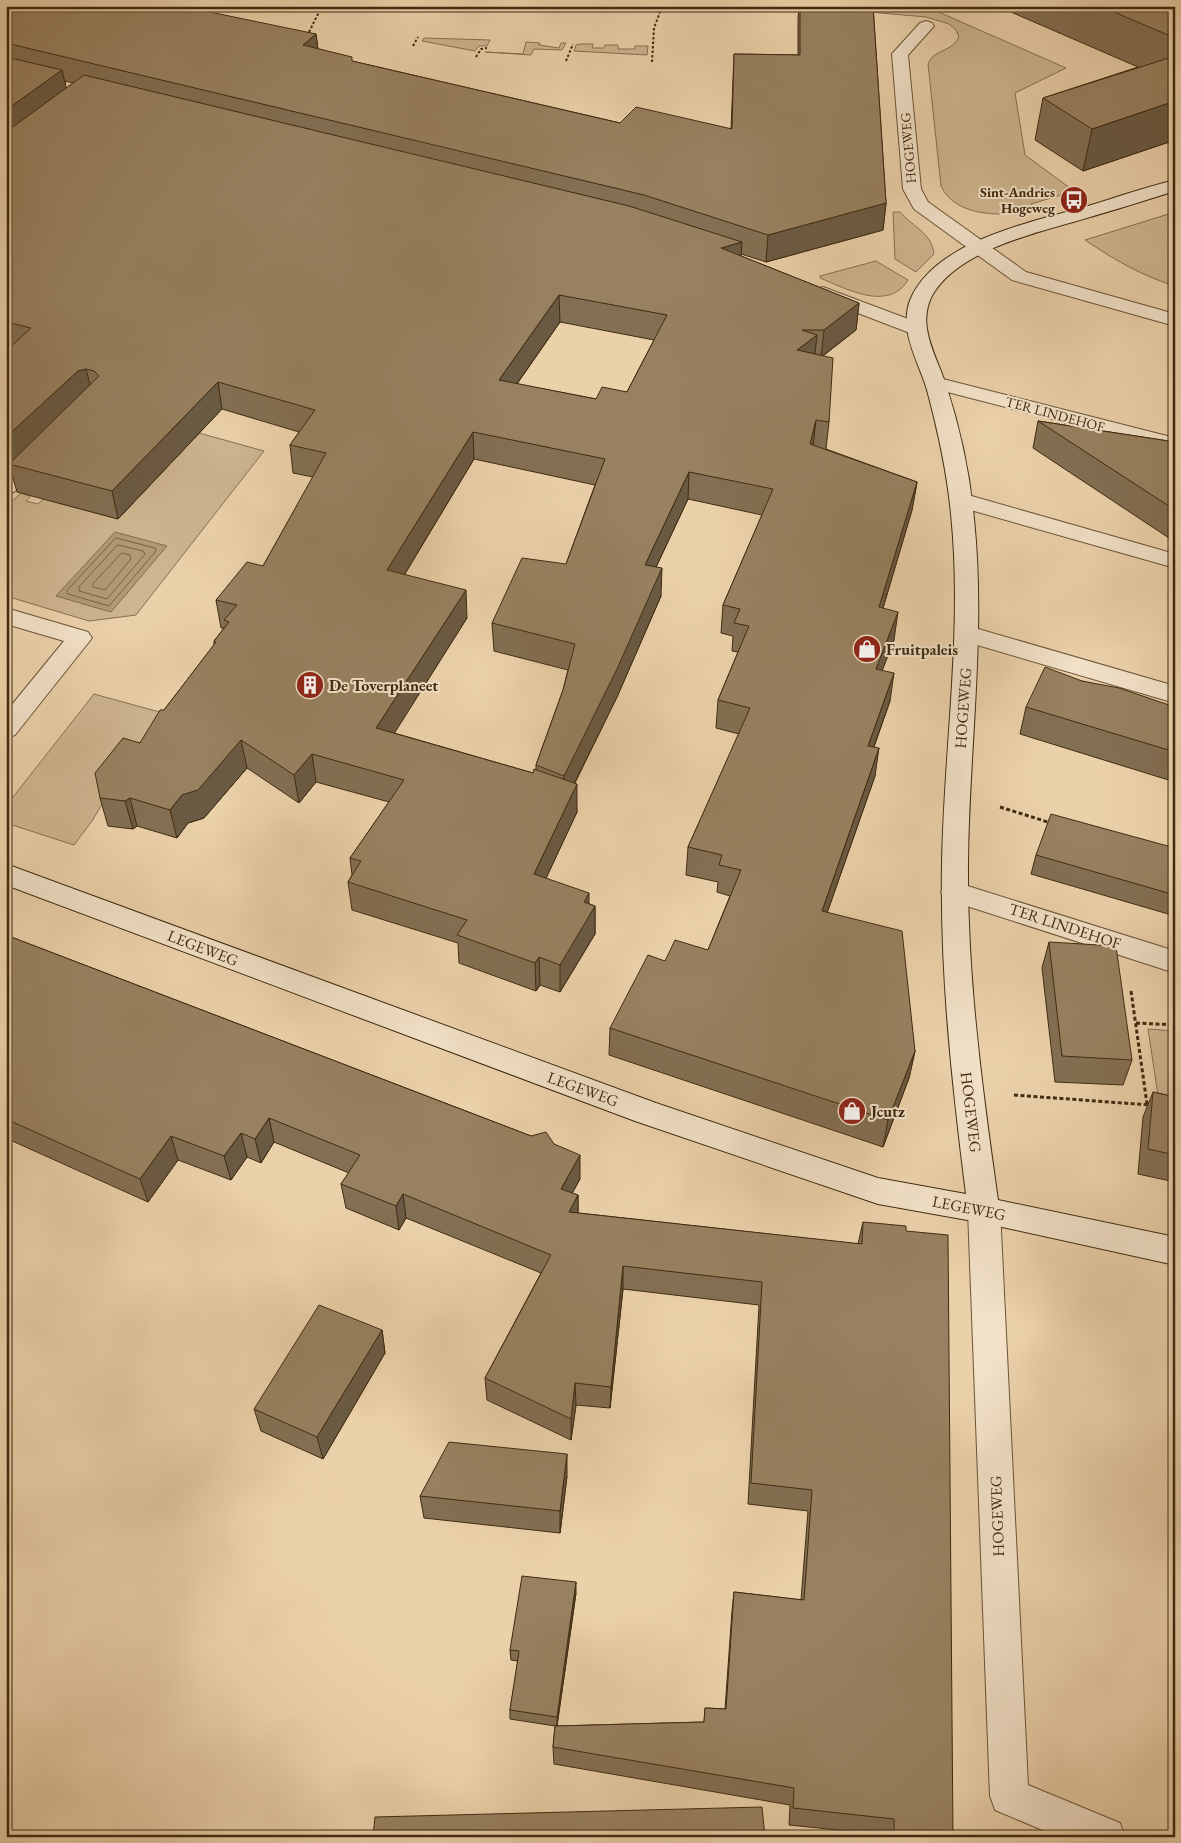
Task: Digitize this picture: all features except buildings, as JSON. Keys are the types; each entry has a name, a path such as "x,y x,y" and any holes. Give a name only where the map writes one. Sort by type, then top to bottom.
{"street":[{"name":"HOGEWEG","path":"926,26 900,54 912,189 921,205 979,248"},
{"name":"HOGEWEG","path":"1106,1837 1009,1796 984,1210 966,1079 955,892 957,797 969,598 961,500 948,429 917,330 916,319 920,300 931,282 951,265 979,248 1175,185"},
{"path":"979,248 1019,276 1175,320"},
{"path":"805,286 917,330"},
{"name":"TER LINDEHOF","path":"935,383 1175,446"},
{"path":"6,487 56,438"},
{"path":"961,500 1175,561"},
{"path":"6,616 80,638 6,729"},
{"path":"968,634 1175,695"},
{"name":"LEGEWEG","path":"6,874 646,1112 878,1191 984,1210 1175,1251"},
{"name":"TER LINDEHOF","path":"955,892 1175,962"}],"path":[{"path":"305,41 322,6"},
{"path":"652,62 654,28 660,12"},
{"path":"413,46 418,38"},
{"path":"566,61 573,44"},
{"path":"476,57 481,48 487,48"},
{"path":"994,806 1061,825"},
{"path":"1125,945 1147,1104"},
{"path":"1136,1023 1175,1025"},
{"path":"1011,1095 1156,1106"}],"shaded area":[{"path":"573,6 925,6 1066,68 1015,93 1025,155 1074,191 1031,204 1037,209 998,214 970,210 958,205 948,197 941,186 928,64 934,56 956,42 959,37 956,30 949,24 926,17 869,12 672,7 671,10"},
{"path":"424,38 490,40 487,46 479,46 475,51 422,41"},
{"path":"526,42 540,43 539,45 559,48 561,43 566,43 562,50 534,49 531,55 485,52 523,54"},
{"path":"593,44 592,48 618,45 618,49 635,49 635,46 648,46 647,55 574,51 576,45"},
{"path":"893,212 900,212 926,235 930,241 934,254 916,272 895,259"},
{"path":"1175,212 1175,286 1128,266 1085,240"},
{"path":"876,261 908,280 900,290 890,295 867,295 854,292 820,278 820,276"},
{"path":"199,433 264,451 136,615 89,621 6,596 6,507 21,493 31,496 26,501 38,504 43,499 118,519"},
{"path":"94,694 185,719 108,794 92,821 74,845 6,823 6,806"},
{"path":"1148,1029 1175,1031 1175,1105 1159,1102"}],"water":[{"path":"115,532 167,546 111,612 56,596"}],"place":[{"name":"Sint-Andries Hogeweg","path":"1074,200"},
{"name":"Fruitpaleis","path":"867,649"},
{"name":"De Toverplaneet","path":"310,685"},
{"name":"Jcutz","path":"852,1111"}]}
